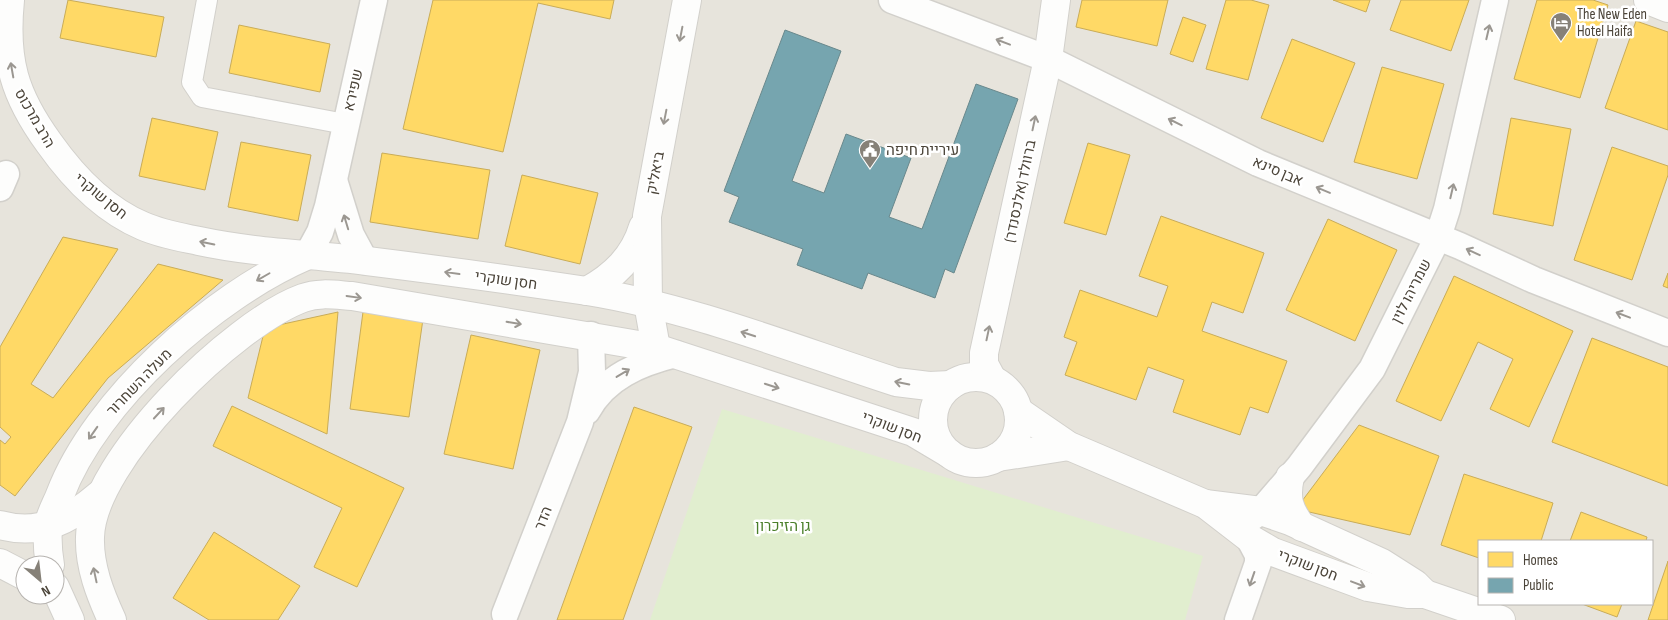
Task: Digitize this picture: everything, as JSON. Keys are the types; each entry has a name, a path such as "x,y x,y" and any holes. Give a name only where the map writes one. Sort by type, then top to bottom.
{"street":[{"name":"הרב מרכוס","path":"10,0 8,51 13,79 23,102 39,129 71,171"},
{"path":"207,0 192,82 202,97 345,124"},
{"name":"שפירא","path":"307,256 320,232 334,180 374,0"},
{"name":"ביאליק","path":"666,351 648,303 647,216 688,0"},
{"name":"אבן סינא","path":"892,0 1048,59 1258,163 1438,237 1534,280 1668,333"},
{"name":"ברוולד (אלכסנדר)","path":"992,380 984,364 984,353 1048,59 1056,0"},
{"name":"שמריהו לוין","path":"1239,530 1244,523 1261,511 1290,478 1372,369 1438,237 1447,209 1495,0"},
{"path":"1648,0 1668,8"},
{"name":"חסן שוקרי","path":"71,171 117,212 143,226 169,235 244,250 365,261 587,291 648,303 896,382 929,386 951,385"},
{"name":"שפירא","path":"334,180 351,235 365,261"},
{"path":"587,291 611,277 623,264 641,234 647,216"},
{"name":"מעלה השחרור","path":"50,555 48,525 69,472 106,414 129,388 201,321 260,278 307,256"},
{"name":"חסן שוקרי","path":"99,495 125,455 154,418 214,356 274,312 306,297 329,294 352,296 591,335 666,351 913,432 950,454"},
{"name":"הדר","path":"505,614 580,422 592,372 591,335"},
{"name":"הדר","path":"580,422 589,406 610,382 626,371 666,351"},
{"path":"998,457 1008,449 1017,433 1018,411 1014,398 1004,387 992,380 971,377 951,385 941,394 935,406 932,419 937,438 950,454 960,460 973,463 986,462 998,457 1069,446"},
{"name":"חסן שוקרי","path":"1018,411 1069,446 1205,504 1239,530 1274,552 1368,587 1408,594 1425,594 1501,620"},
{"path":"1290,478 1287,502 1291,512 1302,527"},
{"path":"0,525 24,528 48,525 68,519 99,495"},
{"path":"99,495 90,536 91,554 95,578 112,620"},
{"name":"חסן שוקרי","path":"1205,504 1261,511 1302,527 1382,563 1415,584 1425,594"},
{"path":"1238,620 1258,563 1258,555 1239,530"},
{"path":"0,563 15,571"},
{"path":"63,605 70,620"}],"shaded area":[{"path":"0,0 1668,0 1668,620 0,620"}],"green space":[{"name":"גן הזיכרון","path":"722,409 1203,556 1185,620 650,620"}],"building: Homes":[{"path":"68,0 164,17 156,57 60,38"},
{"path":"433,0 614,0 610,19 538,3 503,152 403,129"},
{"path":"1082,0 1168,0 1157,46 1076,27"},
{"path":"1226,0 1251,0 1269,5 1248,80 1206,69"},
{"path":"1333,0 1370,0 1366,12"},
{"path":"1401,0 1469,0 1451,51 1390,30"},
{"name":"The New Eden Hotel Haifa","path":"1537,0 1593,0 1608,5 1580,98 1514,79"},
{"path":"1183,17 1206,25 1193,62 1170,54"},
{"path":"1636,21 1668,32 1668,130 1605,108"},
{"path":"239,25 330,44 320,92 229,73"},
{"path":"1292,39 1355,63 1323,142 1261,118"},
{"path":"1382,67 1444,84 1417,179 1354,162"},
{"path":"152,118 218,132 205,190 139,176"},
{"path":"1511,118 1571,129 1553,226 1493,214"},
{"path":"241,142 311,155 298,221 228,207"},
{"path":"1088,143 1130,155 1106,235 1064,223"},
{"path":"1612,147 1668,166 1668,175 1632,280 1574,260"},
{"path":"382,153 490,170 478,239 370,222"},
{"path":"522,175 598,193 580,264 505,246"},
{"path":"1161,216 1264,253 1243,313 1212,302 1202,331 1287,361 1268,413 1250,407 1240,435 1173,412 1184,380 1148,367 1136,400 1065,375 1077,342 1064,337 1080,290 1157,317 1168,286 1139,276"},
{"path":"1328,219 1397,250 1355,341 1286,310"},
{"path":"63,237 118,249 31,384 53,398 158,264 223,280 108,378 15,496 0,485 0,440 5,444 11,437 0,427 0,347"},
{"path":"1668,273 1668,288 1663,286"},
{"path":"1454,276 1573,331 1529,427 1490,409 1513,359 1478,342 1441,421 1396,401"},
{"path":"338,312 327,434 248,398 265,328"},
{"path":"363,312 423,319 409,417 350,409"},
{"path":"471,335 540,350 513,469 444,454"},
{"path":"1592,338 1668,367 1668,486 1552,442"},
{"path":"232,406 404,488 357,587 314,567 342,508 213,446"},
{"path":"634,407 692,427 623,620 557,620"},
{"path":"1359,425 1439,456 1410,535 1296,509"},
{"path":"1464,474 1553,503 1541,540 1478,540 1478,558 1441,545"},
{"path":"1581,512 1647,537 1646,540 1570,540"},
{"path":"214,532 300,586 278,620 209,620 173,598"},
{"path":"1668,561 1668,620 1648,620"},
{"path":"1585,605 1622,605 1617,617"}],"building: Public":[{"name":"עיריית חיפה","path":"785,30 841,51 792,181 824,193 846,134 911,158 889,217 922,229 976,84 1018,99 954,273 945,269 935,298 868,273 862,289 797,265 803,249 729,222 739,197 724,191"}],"place":[{"name":"The New Eden Hotel Haifa","path":"1561,42"},
{"name":"עיריית חיפה","path":"870,169"}]}
